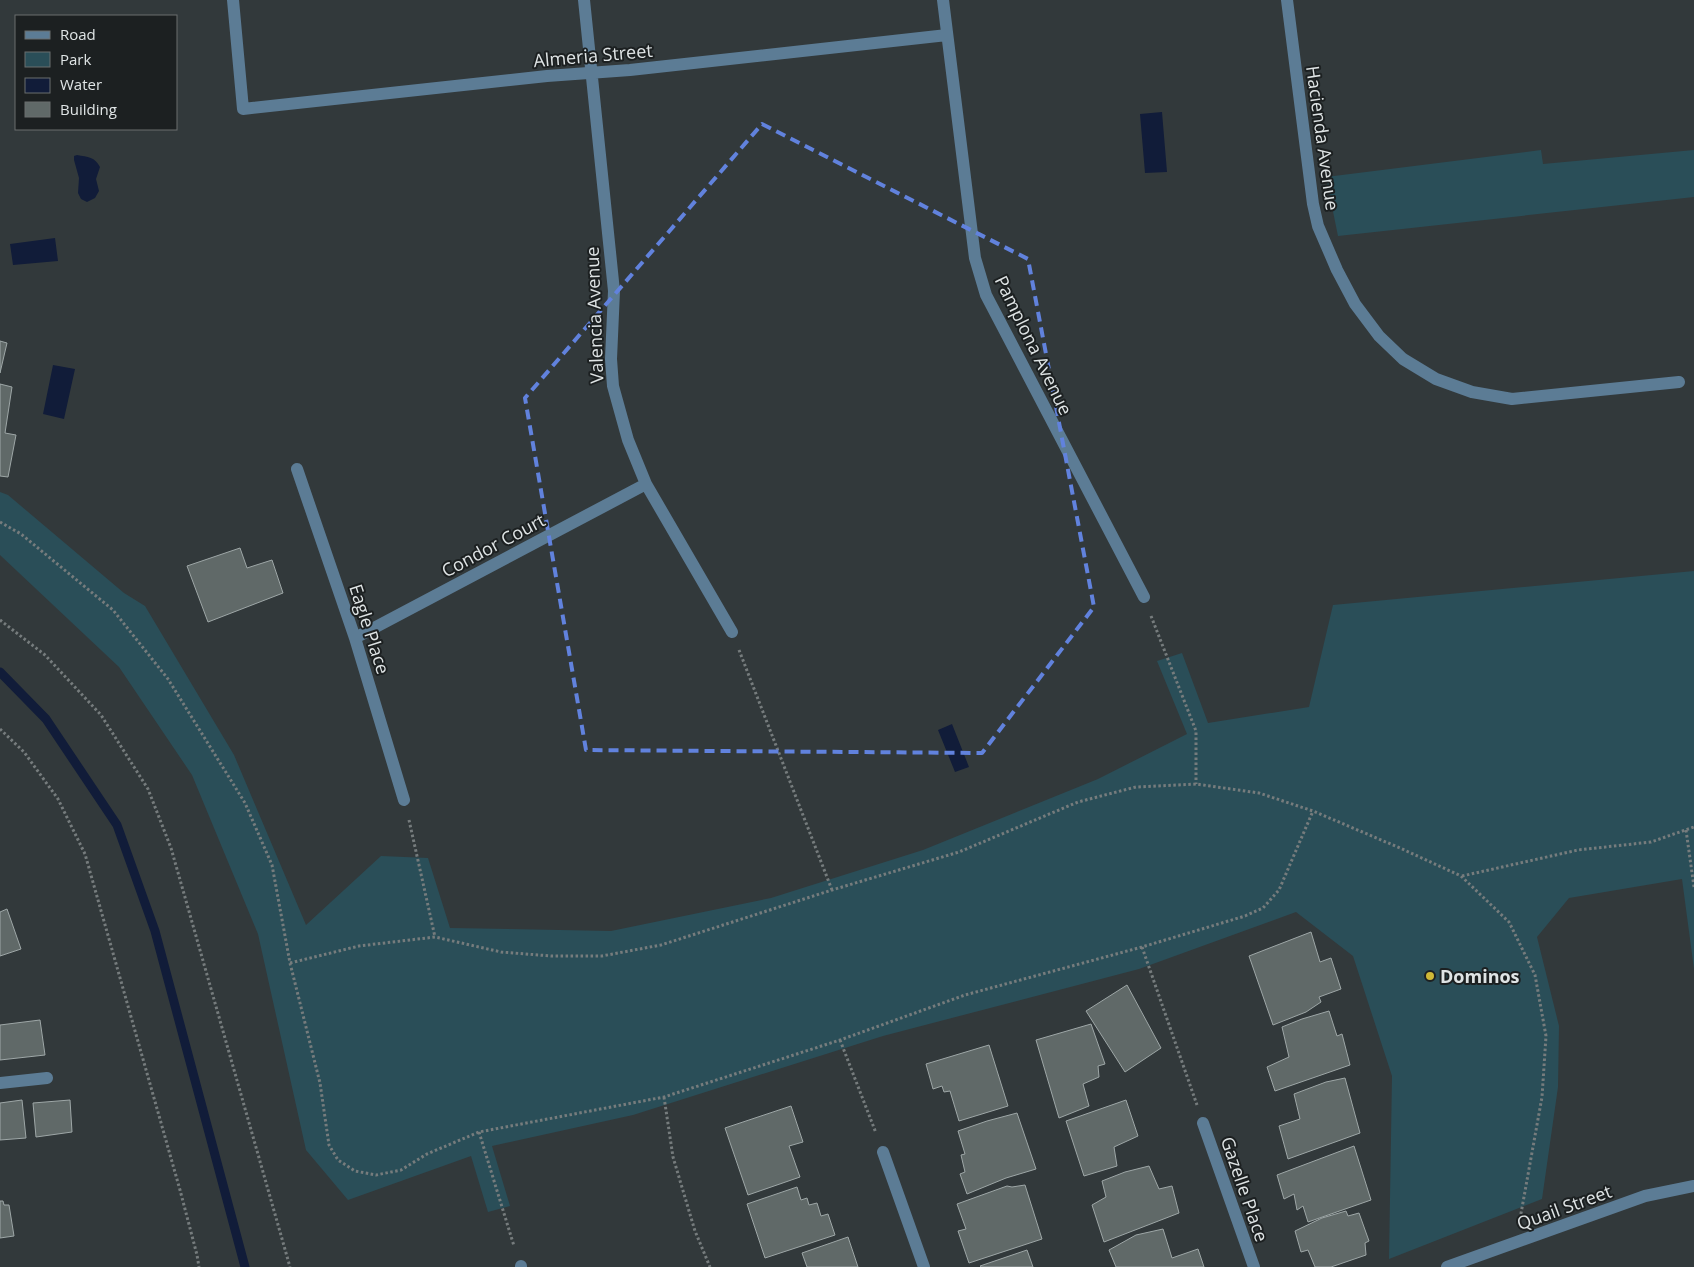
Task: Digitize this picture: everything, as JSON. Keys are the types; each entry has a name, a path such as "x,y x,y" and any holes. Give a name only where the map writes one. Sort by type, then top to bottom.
{"street":[{"name":"Almeria Street","path":"233,0 243,109 947,36"},
{"name":"Valencia Avenue","path":"584,0 614,291 611,359 613,386 628,440 646,484 732,632"},
{"name":"Pamplona Avenue","path":"943,0 975,258 986,295 1144,597"},
{"name":"Hacienda Avenue","path":"1287,0 1313,204 1318,226 1337,270 1355,304 1379,336 1403,359 1436,379 1472,392 1512,399 1679,382"},
{"name":"Eagle Place","path":"298,469 356,638 404,800"},
{"name":"Condor Court","path":"356,638 646,484"},
{"path":"0,1083 47,1078"},
{"name":"Gazelle Place","path":"1204,1123 1254,1267"},
{"path":"883,1152 924,1267"},
{"name":"Quail Street","path":"1447,1267 1645,1196 1694,1186"}],"path":[{"path":"0,522 21,534 113,610 168,679 246,803 272,865 290,963 320,1083 329,1145 338,1160 355,1171 376,1175 401,1170 426,1154 479,1132 664,1096 840,1040 964,995 1142,947 1245,916 1263,908 1279,890 1313,811"},
{"path":"1144,597 1196,731 1196,784"},
{"path":"0,620 45,655 101,715 148,789 171,848 290,1267"},
{"path":"732,632 832,890"},
{"path":"0,729 24,752 58,799 85,854 180,1190 199,1267"},
{"path":"290,963 360,946 435,937 501,952 551,956 602,956 661,946 832,890 959,852 1078,802 1136,787 1196,784 1259,793 1313,811 1461,876 1509,922 1535,975 1546,1036 1542,1097 1516,1243"},
{"path":"404,800 435,937"},
{"path":"1461,876 1578,850 1650,842 1694,827"},
{"path":"1686,830 1694,886"},
{"path":"1142,947 1204,1123"},
{"path":"840,1040 883,1152"},
{"path":"664,1096 673,1157 695,1231 710,1267"},
{"path":"479,1132 521,1267"}],"highlighted area":[{"path":"762,124 1028,259 1094,607 982,753 586,750 525,398"}],"green space":[{"path":"1541,150 1543,164 1694,150 1694,197 1338,236 1326,177"},
{"path":"0,492 8,495 124,593 145,606 234,755 306,925 381,856 428,858 450,928 611,931 771,898 923,850 1098,779 1187,734 1157,661 1182,653 1208,723 1309,707 1333,605 1694,571 1694,969 1682,879 1569,898 1537,937 1559,1026 1558,1087 1542,1199 1389,1259 1392,1076 1353,956 1296,912 1139,969 883,1036 633,1115 492,1146 510,1206 488,1212 471,1156 348,1200 306,1150 258,934 192,775 119,667 0,555"}],"water":[{"path":"1162,112 1167,172 1145,173 1140,114"},
{"path":"74,156 93,159 100,167 96,179 99,191 95,198 87,202 81,199 78,193 79,178 74,160"},
{"path":"55,238 58,261 13,265 10,244"},
{"path":"53,365 75,369 64,419 43,414"},
{"path":"952,724 969,767 955,772 938,730"}],"building":[{"path":"0,341 7,343 0,373"},
{"path":"0,384 12,387 5,433 16,435 8,477 0,476"},
{"path":"240,548 247,568 272,560 283,593 208,622 187,566"},
{"path":"7,909 21,949 0,956 0,912"},
{"path":"1311,932 1320,962 1331,958 1341,989 1319,997 1321,1002 1306,1012 1273,1025 1249,956"},
{"path":"1127,985 1161,1048 1125,1072 1086,1011"},
{"path":"1329,1011 1337,1036 1342,1034 1350,1065 1275,1091 1267,1067 1289,1057 1282,1027"},
{"path":"40,1020 45,1055 0,1060 0,1025"},
{"path":"1091,1024 1105,1064 1098,1066 1099,1077 1083,1084 1089,1106 1059,1118 1036,1040"},
{"path":"989,1045 1008,1106 959,1121 950,1091 944,1092 942,1086 933,1089 926,1064"},
{"path":"1345,1078 1360,1133 1288,1159 1279,1126 1300,1119 1294,1094 1326,1082"},
{"path":"22,1100 26,1138 0,1140 0,1103"},
{"path":"70,1100 72,1132 36,1137 33,1103"},
{"path":"1126,1100 1138,1136 1114,1147 1117,1166 1084,1176 1066,1121"},
{"path":"791,1106 803,1142 789,1146 800,1177 748,1195 725,1128"},
{"path":"1017,1113 1036,1169 1006,1178 967,1194 960,1174 965,1172 961,1155 965,1154 958,1131"},
{"path":"1354,1146 1371,1200 1308,1222 1303,1206 1297,1210 1294,1194 1284,1199 1277,1175"},
{"path":"1149,1166 1159,1189 1172,1186 1179,1213 1104,1242 1092,1205 1106,1197 1102,1181 1125,1172"},
{"path":"1025,1185 1042,1239 969,1263 958,1231 966,1229 957,1204 1007,1186"},
{"path":"797,1187 801,1200 807,1198 809,1205 817,1203 821,1216 828,1214 835,1235 765,1258 747,1204"},
{"path":"0,1201 3,1201 4,1205 9,1205 14,1236 0,1238"},
{"path":"1346,1211 1348,1216 1359,1213 1369,1241 1365,1243 1366,1255 1331,1267 1315,1267 1308,1250 1301,1252 1295,1231 1322,1218"},
{"path":"1163,1229 1172,1258 1198,1249 1204,1267 1116,1267 1109,1250 1136,1235"},
{"path":"848,1237 858,1267 807,1267 802,1253"},
{"path":"1027,1250 1033,1267 980,1266"}],"waterway":[{"path":"0,672 46,719 117,825 155,931 245,1267"}],"place":[{"name":"Dominos","path":"1430,976"}]}
